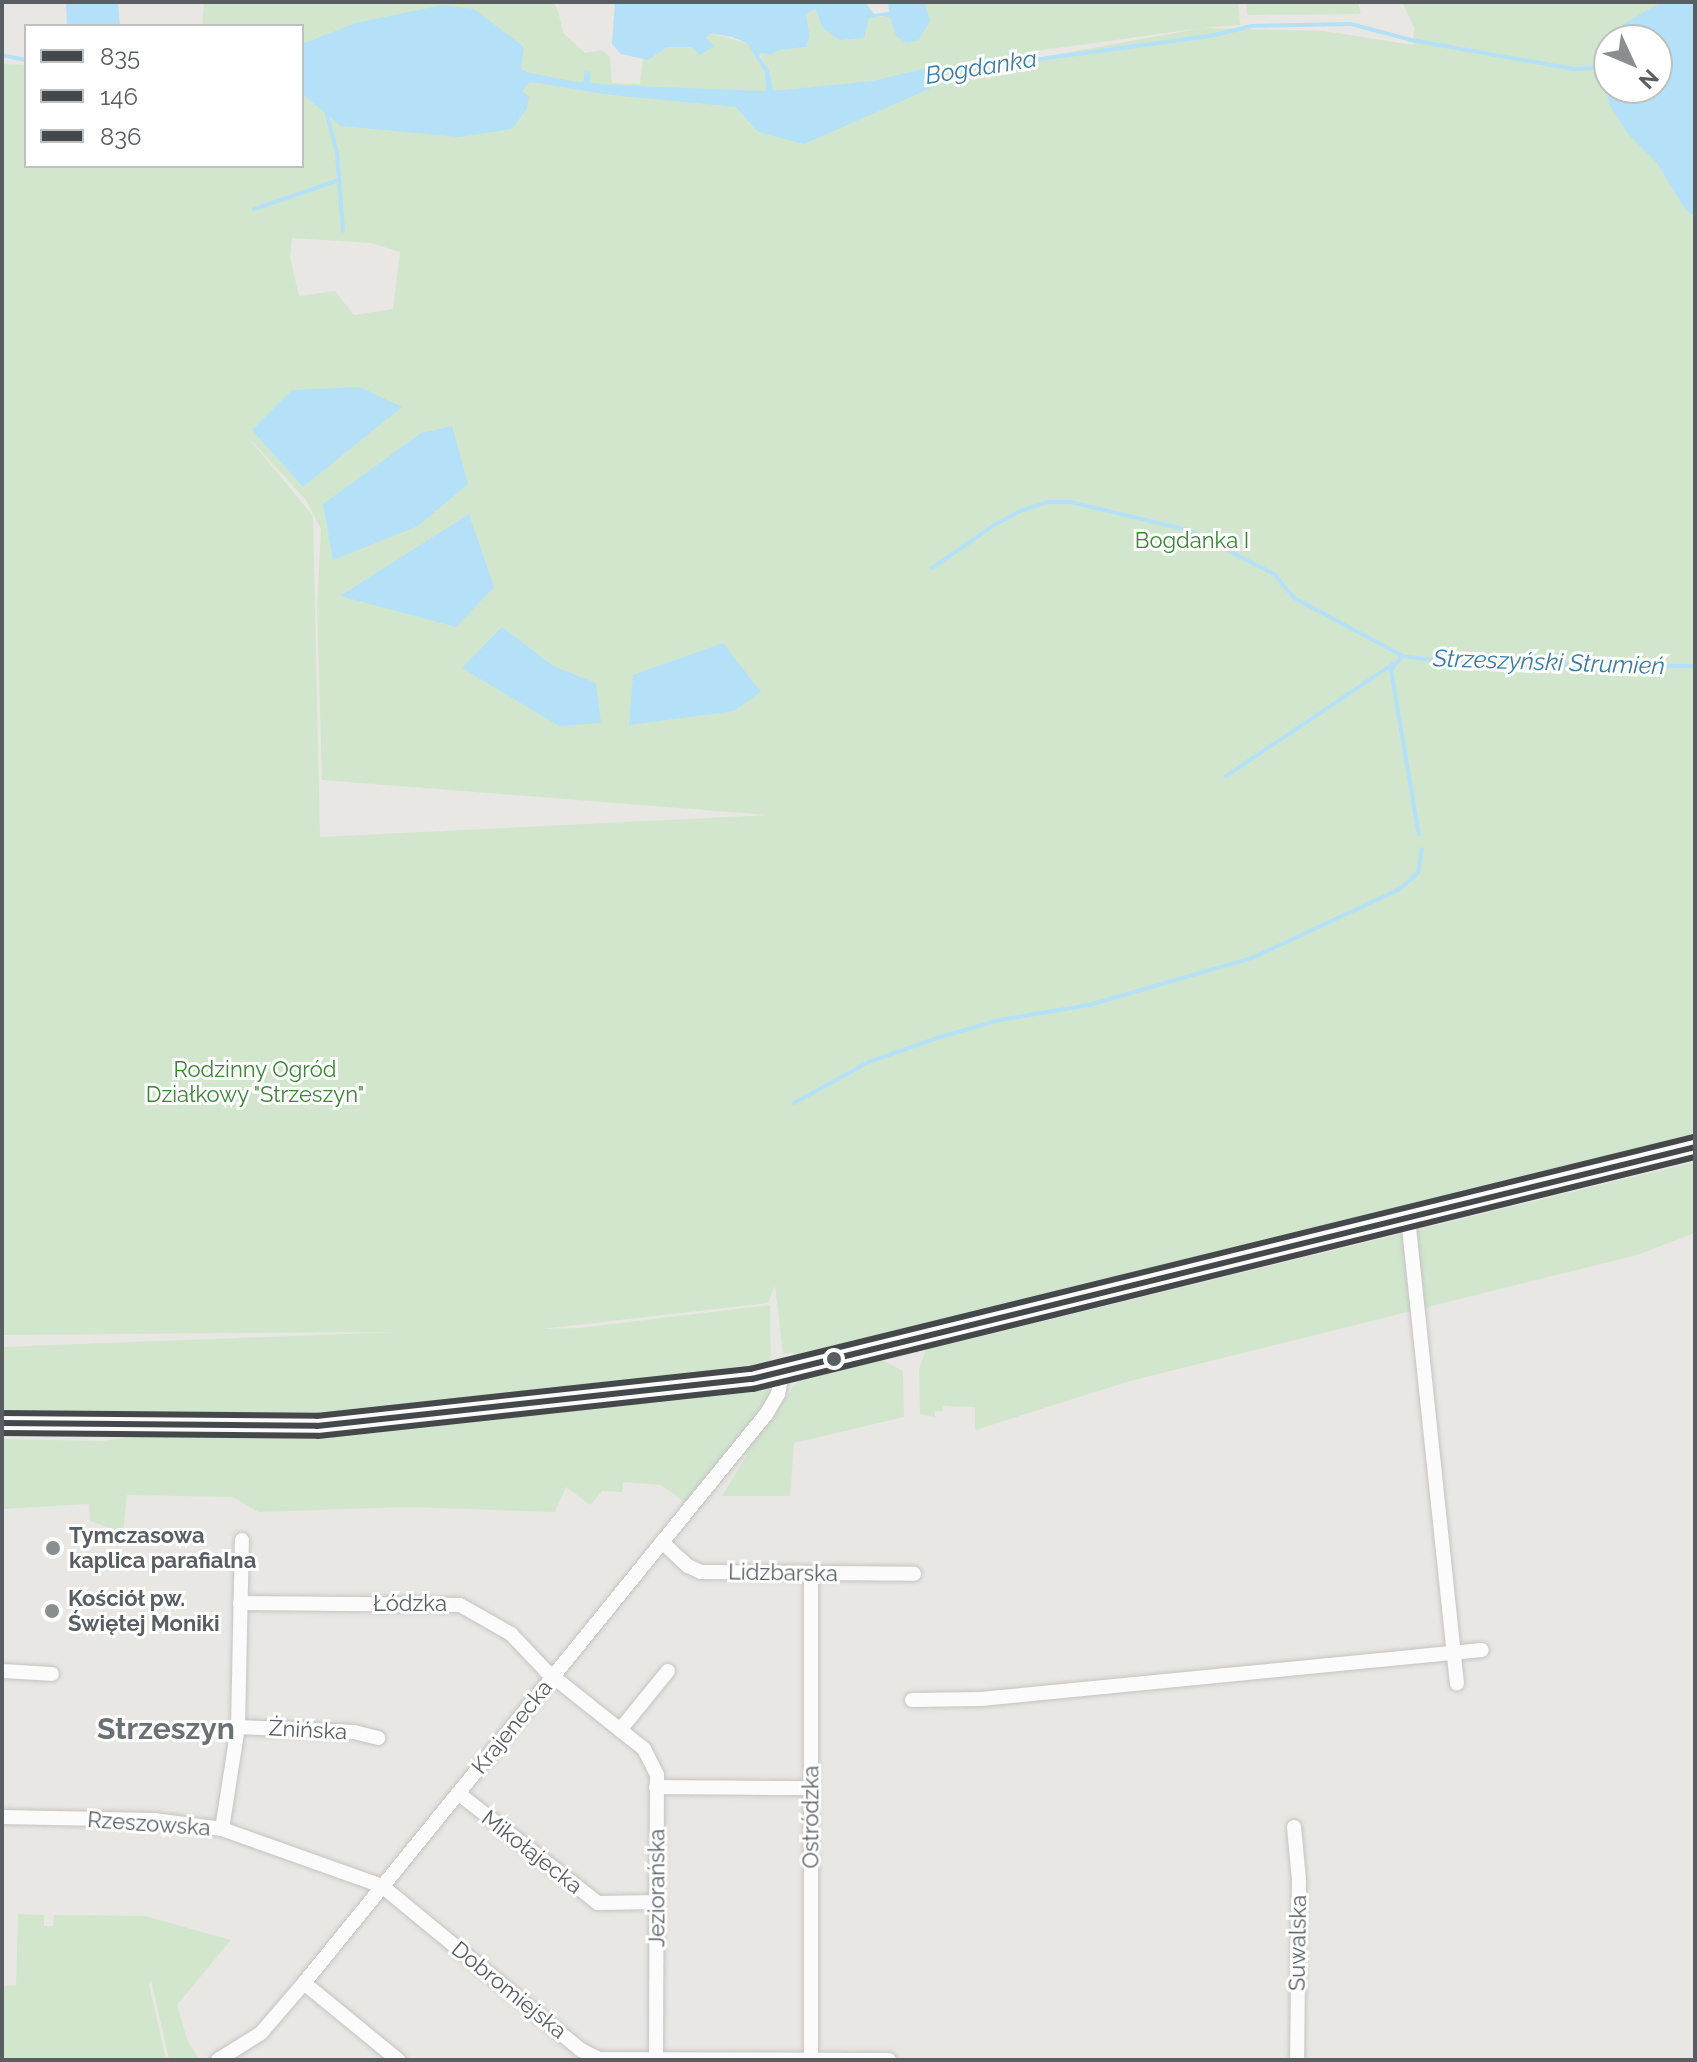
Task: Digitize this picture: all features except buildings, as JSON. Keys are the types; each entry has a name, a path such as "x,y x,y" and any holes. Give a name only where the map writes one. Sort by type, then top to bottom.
{"street":[{"path":"2,1423 317,1426 695,1388 782,1373 1695,1147"},
{"path":"1408,1218 1457,1683"},
{"name":"Krajenecka","path":"218,2060 261,2033 304,1983 772,1407 782,1373"},
{"path":"222,1829 238,1727 242,1540"},
{"name":"Lidzbarska","path":"662,1542 688,1566 701,1572 914,1574"},
{"name":"Ostródzka","path":"811,1573 811,2060"},
{"name":"Łódzka","path":"240,1603 460,1605 511,1634 553,1677"},
{"path":"912,1700 981,1699 1482,1650"},
{"path":"2,1671 52,1674"},
{"path":"620,1730 668,1671"},
{"name":"Jeziorańska","path":"553,1677 648,1754 656,1769 656,2059"},
{"name":"Żnińska","path":"238,1727 354,1732 378,1738"},
{"path":"656,1787 811,1788"},
{"name":"Mikołajecka","path":"458,1793 598,1903 657,1902"},
{"name":"Rzeszowska","path":"2,1817 154,1820 222,1829 382,1886"},
{"name":"Suwalska","path":"1294,1827 1299,1880 1297,2060"},
{"name":"Dobromiejska","path":"382,1886 590,2056 889,2060"},
{"path":"304,1983 398,2060"},
{"path":"241,2060 261,2033"}],"green space":[{"name":"Bogdanka I","path":"204,2 553,2 563,33 585,53 602,50 610,57 612,83 640,84 643,58 648,59 667,47 713,46 705,38 710,33 747,43 765,73 766,83 765,66 760,53 770,55 779,50 806,47 810,37 806,13 817,9 819,20 890,16 925,2 1238,2 1240,25 1203,28 1324,31 1413,45 1414,27 1402,2 1695,2 1695,1136 793,1362 793,1352 783,1354 775,1286 768,1303 541,1329 579,1328 770,1305 771,1366 288,1420 2,1415 2,1347 397,1332 2,1335 2,64 24,65 24,168 304,168 304,24 202,24","holes":["1202,28 1038,57 1036,51","292,238 371,243 400,252 393,309 354,315 335,291 299,296 290,257","247,436 306,500 321,529 317,606 322,780 768,815 320,837 313,516"]},
{"path":"1246,2 1358,2 1361,14 1247,15"},
{"path":"1695,1162 1695,1233 1637,1255 1130,1381 975,1430 975,1407 943,1406 943,1411 935,1411 935,1417 920,1414 919,1369 926,1350"},
{"path":"882,1360 903,1371 904,1417 794,1443 790,1496 722,1496 747,1455 743,1455 798,1381"},
{"path":"762,1383 770,1387 771,1399 687,1504 661,1485 623,1482 622,1492 602,1491 590,1505 566,1487 555,1512 408,1507 258,1512 233,1497 127,1495 123,1533 90,1521 89,1504 2,1509 2,1439 103,1441 158,1432"},
{"path":"18,1914 44,1915 44,1926 53,1926 54,1915 145,1916 231,1940 177,2005 187,2039 199,2060 169,2060 151,1979 149,1984 166,2060 2,2060 2,1986 16,1985"}],"water":[{"path":"66,2 118,2 120,24 67,24"},
{"path":"615,2 865,2 874,14 889,12 888,2 925,2 930,21 919,40 906,43 896,36 890,17 881,16 869,18 864,38 839,40 822,27 816,9 806,14 810,37 806,47 779,50 770,55 761,53 759,56 769,70 773,91 873,81 943,64 936,75 938,85 804,144 758,132 736,107 612,95 530,82 522,91 529,97 527,108 512,129 459,137 341,126 304,96 304,43 356,23 442,5 474,9 524,47 521,69 530,73 583,83 585,71 590,72 590,83 766,91 765,73 747,43 732,37 710,33 706,38 714,46 700,55 691,47 667,47 648,60 621,54 612,44"},
{"path":"1662,2 1695,2 1695,218 1683,206 1657,163 1629,135 1609,104 1673,104 1673,24 1624,24"},
{"path":"360,387 402,407 303,487 252,430 292,390"},
{"path":"452,426 468,484 418,526 333,560 323,504 421,433"},
{"path":"469,514 494,587 456,627 340,596"},
{"path":"502,627 553,666 596,683 601,723 559,726 462,668"},
{"path":"723,643 761,692 734,711 629,725 633,675"}],"waterway":[{"name":"Bogdanka","path":"936,70 966,69 1210,36 1252,26 1351,24 1411,40 1574,69 1593,68"},
{"name":"Bogdanka","path":"2,55 24,60"},
{"path":"327,115 337,153 343,231"},
{"path":"254,209 339,180"},
{"name":"Strzeszyński Strumień","path":"932,568 1020,511 1047,502 1070,502 1188,530 1274,574 1294,598 1403,656 1463,664 1695,666"},
{"path":"1402,656 1391,670 1419,835"},
{"path":"1226,776 1393,664"},
{"path":"794,1103 869,1062 940,1037 1000,1020 1089,1005 1252,958 1400,889 1418,873 1422,849"}],"transit line":[{"name":"836","path":"2,1413 317,1416 750,1369 1693,1137"},
{"name":"835","path":"2,1423 317,1426 752,1379 1695,1147"},
{"name":"146","path":"2,1433 318,1436 753,1389 1695,1157"}],"place":[{"name":"Tymczasowa kaplica parafialna","path":"53,1548"},
{"name":"Kościół pw. Świętej Moniki","path":"52,1611"}],"district":[{"name":"Strzeszyn","path":"166,1729"}],"park label":[{"name":"Rodzinny Ogród Działkowy \"Strzeszyn\"","path":"255,1082"}]}
